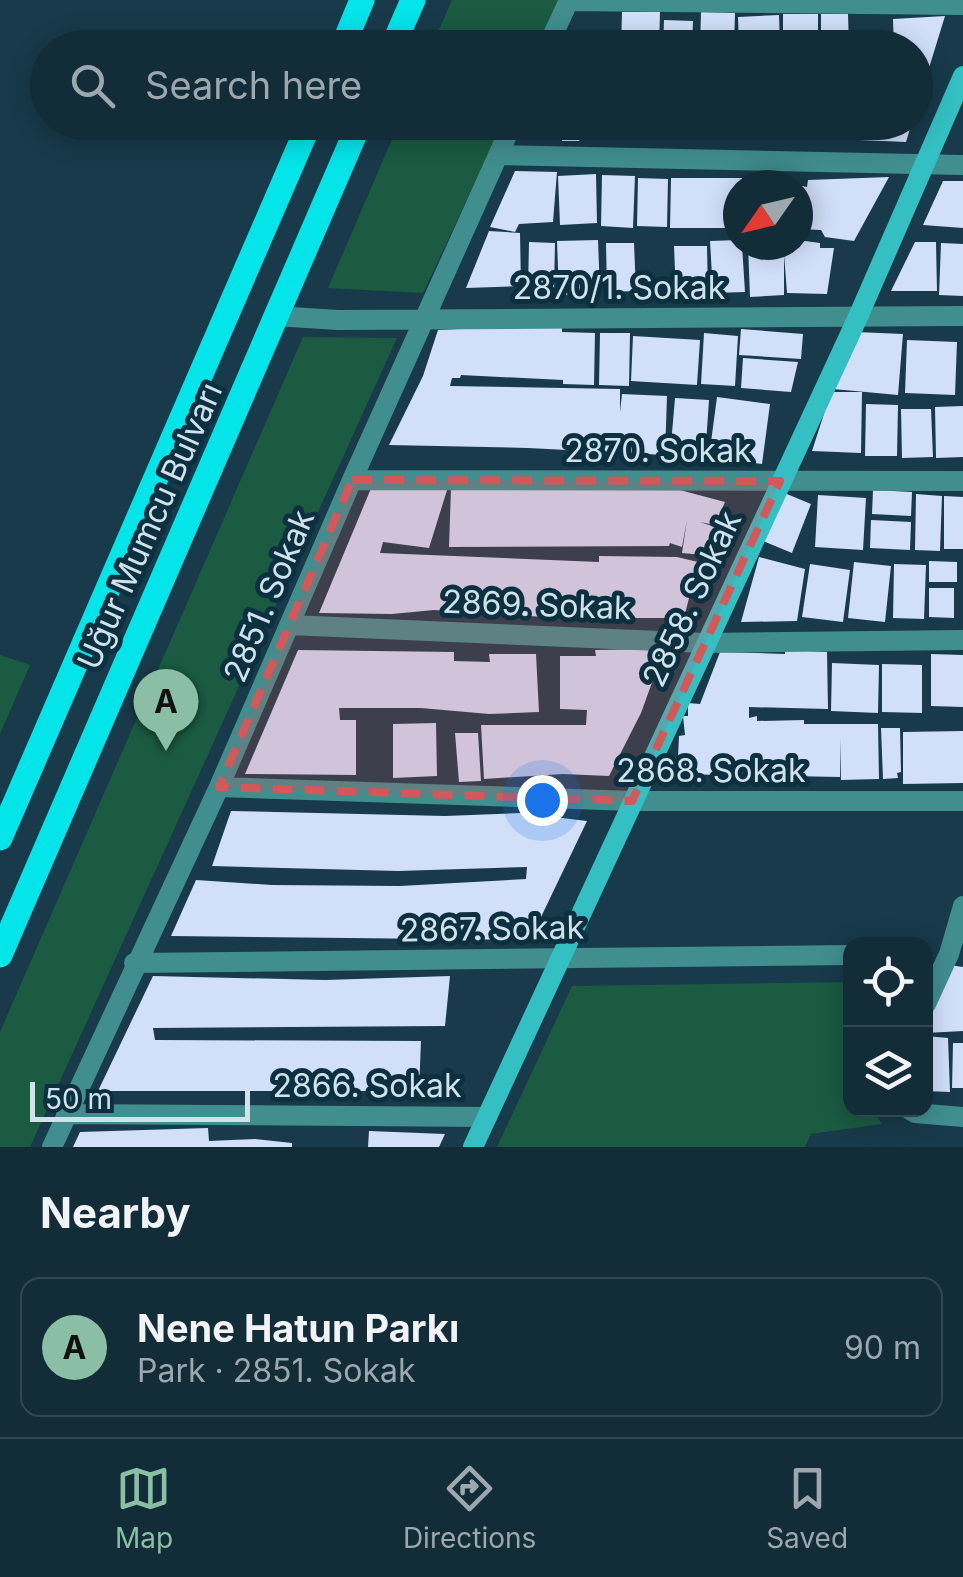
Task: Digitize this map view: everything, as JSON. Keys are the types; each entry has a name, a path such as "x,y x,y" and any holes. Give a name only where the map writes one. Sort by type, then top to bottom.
{"main road":[{"path":"350,30 362,0"},
{"path":"400,30 413,0"},
{"name":"Uğur Mumcu Bulvarı","path":"0,838 302,140"},
{"name":"Uğur Mumcu Bulvarı","path":"0,955 352,140"}],"street":[{"path":"555,30 569,0 963,4"},
{"name":"2858. Sokak","path":"473,1147 858,317 963,76"},
{"name":"2851. Sokak","path":"52,1147 218,787 505,140"},
{"path":"498,155 963,165"},
{"name":"2870/1. Sokak","path":"275,316 963,316"},
{"name":"2870. Sokak","path":"352,480 963,480"},
{"name":"2869. Sokak","path":"289,625 705,642 963,640"},
{"name":"2868. Sokak","path":"218,787 632,801 963,802"},
{"path":"933,992 956,954 963,906"},
{"name":"2867. Sokak","path":"134,963 843,955"},
{"name":"2866. Sokak","path":"66,1114 487,1117"},
{"path":"933,1114 963,1117"}],"highlighted area":[{"path":"352,480 780,481 632,801 219,787"}],"green space":[{"path":"452,0 558,0 545,30 439,30"},
{"path":"392,140 495,140 423,293 328,288"},
{"path":"303,337 397,338 30,1147 0,1147 0,1032"},
{"path":"0,655 30,665 0,734"},
{"path":"843,982 843,1117 877,1117 882,1124 811,1134 805,1147 497,1147 572,986"}],"building":[{"path":"622,12 660,12 660,30 622,30"},
{"path":"701,12 735,13 735,30 700,30"},
{"path":"783,14 818,14 818,30 783,30"},
{"path":"821,14 848,14 848,30 821,30"},
{"path":"779,15 779,30 738,30 738,17"},
{"path":"945,16 933,55 933,30 893,30 893,19"},
{"path":"664,20 693,21 693,30 664,30"},
{"path":"515,171 557,172 553,222 519,224 515,232 490,227"},
{"path":"596,174 597,223 560,225 558,176"},
{"path":"602,175 635,176 633,228 601,226"},
{"path":"889,177 854,241 825,237 821,230 813,230 813,180"},
{"path":"638,178 668,179 667,227 637,226"},
{"path":"671,178 723,178 723,228 670,228"},
{"path":"943,181 963,181 963,228 923,225"},
{"path":"489,231 520,233 521,286 466,288"},
{"path":"598,240 600,293 559,295 557,241"},
{"path":"710,241 723,241 723,260 743,260 745,292 713,293"},
{"path":"529,242 555,243 554,291 528,290"},
{"path":"813,242 820,243 820,248 834,248 827,294 787,293 784,260 813,260"},
{"path":"915,242 936,242 937,291 891,291"},
{"path":"606,243 634,243 636,291 607,292"},
{"path":"941,243 963,244 963,296 939,295"},
{"path":"674,246 707,246 708,295 676,296"},
{"path":"749,260 784,260 784,295 750,297"},
{"path":"562,324 562,332 595,333 594,385 461,375 452,378 450,386 620,389 620,412 622,394 667,396 665,455 389,445 423,376 438,330"},
{"path":"741,329 803,334 801,359 739,355"},
{"path":"856,332 903,334 898,395 833,389"},
{"path":"600,333 630,333 629,386 599,385"},
{"path":"704,333 738,336 735,386 701,384"},
{"path":"633,336 700,340 697,385 631,381"},
{"path":"907,340 957,342 955,395 905,393"},
{"path":"743,358 798,362 791,392 741,388"},
{"path":"831,392 862,392 861,453 812,451"},
{"path":"717,397 770,404 762,464 709,457"},
{"path":"675,398 709,400 705,458 670,456"},
{"path":"866,404 898,405 897,456 865,456"},
{"path":"963,406 963,457 936,458 935,407"},
{"path":"901,409 931,409 933,457 902,458"},
{"path":"372,486 448,487 429,548 383,542 380,553 599,562 599,556 677,557 698,562 684,618 562,618 434,610 319,613"},
{"path":"451,489 676,489 725,502 715,525 700,522 715,527 703,555 682,553 687,520 682,547 670,543 449,547"},
{"path":"873,490 912,492 911,516 872,514"},
{"path":"782,492 811,504 792,553 763,541"},
{"path":"916,494 942,496 940,551 915,550"},
{"path":"818,495 866,498 863,550 815,547"},
{"path":"944,496 963,497 963,549 944,549"},
{"path":"871,520 911,522 910,550 870,548"},
{"path":"759,557 805,569 797,621 741,622"},
{"path":"929,561 957,562 957,582 929,582"},
{"path":"854,562 891,566 885,622 848,618"},
{"path":"810,564 850,570 843,622 802,617"},
{"path":"894,564 926,565 924,619 893,618"},
{"path":"929,588 954,588 954,618 929,617"},
{"path":"658,649 662,655 641,713 609,776 563,774 484,779 481,725 586,725 587,710 560,709 560,656 596,656 595,650"},
{"path":"298,650 454,652 454,661 490,662 489,654 536,654 539,712 339,708 340,720 356,720 356,775 245,774"},
{"path":"785,650 827,652 828,709 749,707 749,718 804,720 804,724 878,724 879,779 841,780 840,738 840,777 672,774 679,736 685,735 683,716 688,716 688,703 700,704 720,652 785,654"},
{"path":"931,654 963,655 963,707 931,706"},
{"path":"832,663 879,665 878,713 831,711"},
{"path":"882,664 922,665 922,713 882,712"},
{"path":"436,723 437,776 393,778 393,724"},
{"path":"881,728 900,728 898,778 883,779"},
{"path":"963,731 963,783 903,784 903,732"},
{"path":"455,733 478,733 481,781 459,782"},
{"path":"231,811 445,816 521,813 587,821 530,940 171,936 196,880 400,886 526,879 527,867 398,871 212,866"},
{"path":"949,965 963,967 963,1031 933,1033 933,1006"},
{"path":"153,976 325,980 450,976 445,1026 153,1028 155,1040 421,1041 419,1091 98,1091"},
{"path":"933,1037 948,1038 950,1092 933,1091"},
{"path":"953,1043 963,1043 963,1088 952,1088"},
{"path":"208,1128 209,1141 255,1139 292,1143 292,1147 73,1147 80,1132"},
{"path":"369,1131 445,1134 439,1147 368,1147"}],"place":[{"name":"Nene Hatun Parkı","path":"166,751"}]}
